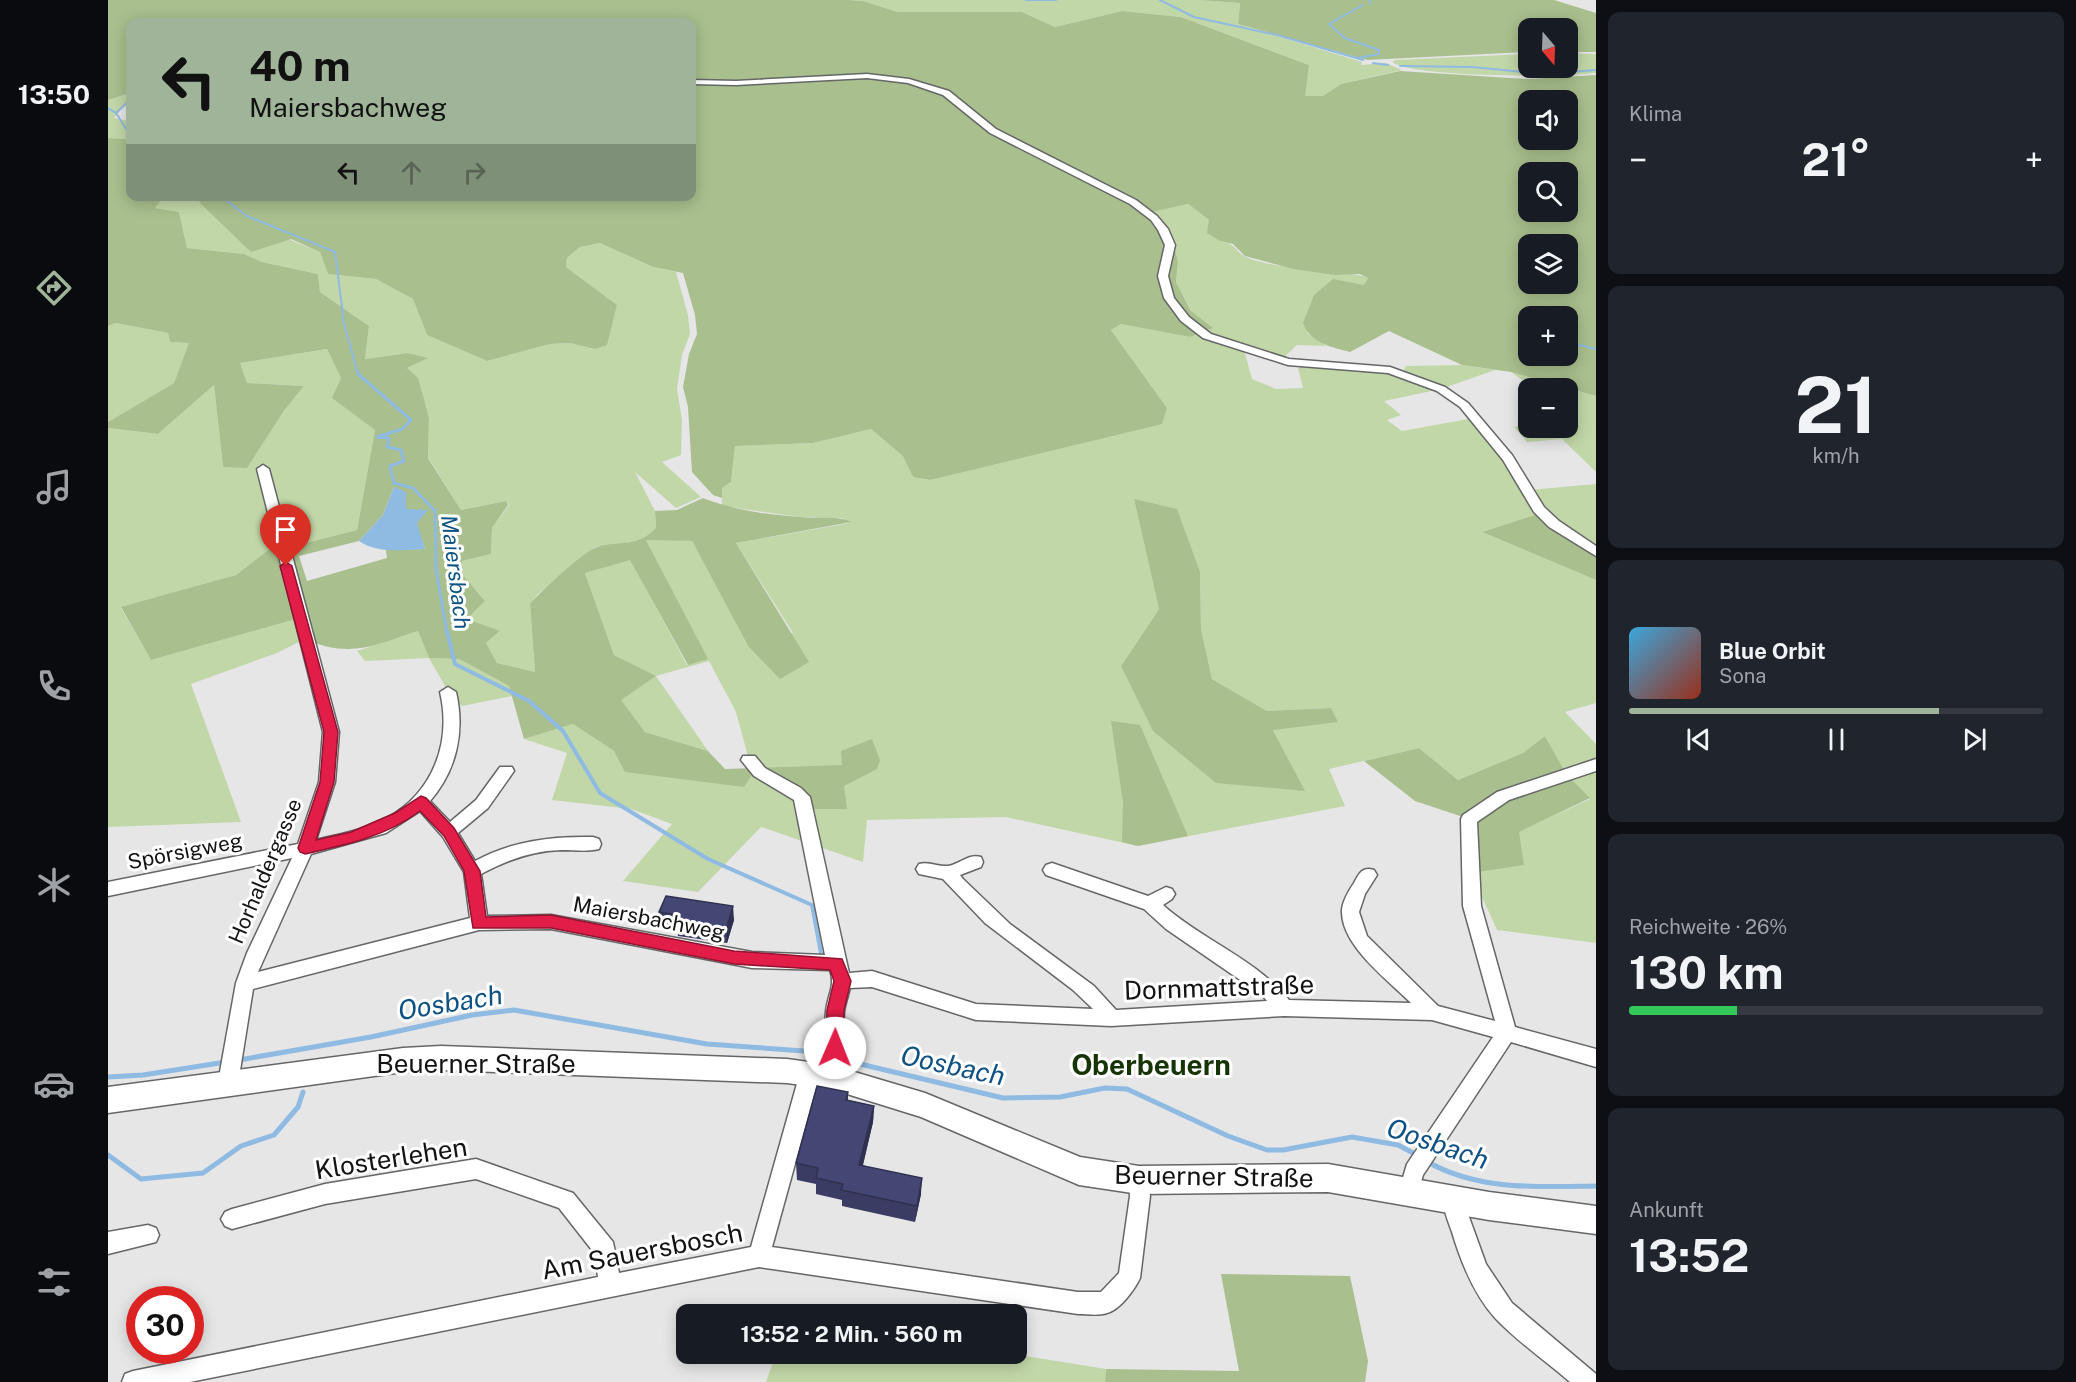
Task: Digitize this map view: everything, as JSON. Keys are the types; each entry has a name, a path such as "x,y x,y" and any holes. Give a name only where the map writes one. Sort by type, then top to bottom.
{"main road":[{"name":"Beuerner Straße","path":"108,1100 231,1070 441,1058 716,1067 827,1065 1079,1171 1139,1180 1328,1178 1411,1181 1453,1199 1596,1220"}],"street":[{"path":"696,82 736,83 867,76 909,81 946,93 993,131 1133,202 1154,218 1163,229 1170,245 1163,276 1169,298 1185,319 1207,336 1288,362 1390,370 1441,389 1464,405 1508,458 1539,509 1554,524 1596,552"},
{"name":"Horhaldergasse","path":"231,1070 244,983 305,848 327,782 331,732 263,469"},
{"path":"448,692 452,705 452,733 445,764 421,802 449,832 472,871 479,923"},
{"path":"749,760 754,770 793,788 802,797 836,963 843,981 835,1010 827,1065 759,1257"},
{"path":"1411,1181 1426,1153 1507,1032 1472,906 1469,819 1503,796 1596,765"},
{"path":"449,832 482,804 506,771"},
{"name":"Spörsigweg","path":"108,890 354,837 401,817 421,802"},
{"path":"472,871 499,855 552,843 593,844"},
{"path":"925,869 948,873 975,862"},
{"path":"1052,870 1150,904 1172,924 1269,989 1284,1008"},
{"path":"948,873 958,886 1016,938 1098,999 1111,1018"},
{"path":"1368,875 1357,892 1350,912 1359,940 1432,1012"},
{"path":"1150,904 1166,894"},
{"name":"Maiersbachweg","path":"244,983 479,923 551,922 734,957 836,963"},
{"name":"Dornmattstraße","path":"843,981 872,978 976,1012 1111,1018 1284,1008 1432,1012 1596,1058"},
{"name":"Klosterlehen","path":"232,1219 325,1194 476,1169 566,1200 605,1250 609,1284"},
{"name":"Am Sauersbosch","path":"133,1382 609,1284 759,1257 1078,1303 1106,1303 1129,1278 1140,1196 1139,1180"},
{"path":"1453,1199 1467,1250 1495,1300 1504,1311 1588,1382"},
{"path":"108,1243 148,1235"}],"green space":[{"path":"108,0 848,0 863,1 898,12 1022,12 1055,27 1122,11 1181,17 1309,65 1305,96 1323,96 1341,84 1400,71 1528,79 1578,78 1578,76 1596,75 1596,396 1578,391 1578,378 1532,378 1511,372 1462,365 1389,331 1350,352 1322,343 1306,330 1303,323 1314,295 1333,279 1364,285 1368,278 1360,274 1335,275 1293,269 1245,256 1233,244 1220,241 1207,233 1209,220 1188,204 1151,212 1171,235 1178,262 1176,282 1191,311 1213,328 1190,337 1121,324 1111,330 1167,408 1162,424 930,480 913,477 903,456 871,429 813,443 735,446 731,482 722,488 722,498 713,495 692,472 688,407 683,387 689,354 697,334 695,315 683,273 653,267 600,243 580,247 567,258 566,267 617,305 607,345 595,349 570,343 550,344 487,361 427,335 413,299 376,279 328,274 320,252 291,239 251,252 199,202 696,201 696,18 126,18 126,94 108,100"},
{"path":"848,0 1198,0 1240,3 1238,24 1362,62 1361,65 1386,63 1402,70 1341,84 1323,96 1304,96 1309,65 1181,17 1122,11 1055,27 1022,12 898,12 863,1"},
{"path":"1198,0 1554,0 1596,13 1596,52 1578,52 1578,18 1518,18 1518,52 1367,60 1238,24 1240,3"},
{"path":"1578,53 1596,54 1596,73 1578,74"},
{"path":"1518,54 1518,75 1429,71 1392,62 1395,60"},
{"path":"126,94 126,105 114,118 126,120 126,139 108,138 108,100"},
{"path":"108,138 126,139 126,201 161,201 155,208 179,212 187,248 244,254 262,262 318,274 320,292 369,326 365,359 408,353 428,358 407,368 418,378 429,418 428,458 461,510 506,501 508,505 492,528 491,554 462,561 463,575 485,601 467,619 500,631 486,643 497,663 535,672 530,604 562,573 591,550 605,545 635,541 649,534 656,528 655,511 677,510 703,498 738,509 806,518 832,518 851,522 736,543 809,662 780,679 748,646 692,541 646,540 708,659 688,665 630,560 585,573 614,655 656,676 621,700 645,732 708,751 725,769 842,765 841,751 872,739 880,760 877,769 844,786 847,809 805,809 755,770 744,787 625,772 614,751 573,724 524,739 509,686 459,659 429,658 418,631 362,648 336,648 305,639 296,619 151,660 121,607 236,575 280,541 282,549 357,530 375,430 332,398 341,378 327,349 240,363 247,383 304,386 283,412 247,468 223,467 214,385 158,434 108,428 108,422 174,383 189,343 170,342 168,333 116,323 108,326","holes":["394,487 425,549 386,550 387,558 307,581 299,556 359,541 383,515"]},
{"path":"161,201 200,201 199,203 320,252 328,274 376,279 413,299 427,335 487,361 550,344 570,343 595,349 617,305 566,267 567,258 580,247 600,243 653,267 676,272 688,315 690,334 682,355 677,389 682,420 681,455 662,462 701,497 676,508 635,472 655,511 656,529 647,539 692,541 748,646 793,633 736,543 849,523 842,518 800,517 722,506 722,488 731,482 735,446 813,443 871,429 904,456 913,477 930,480 1002,461 1167,408 1111,330 1121,324 1190,337 1212,328 1192,312 1176,282 1178,262 1151,211 1188,204 1209,220 1220,241 1230,244 1246,257 1300,270 1353,274 1369,278 1365,285 1307,333 1327,346 1297,345 1282,359 1244,350 1252,379 1276,389 1303,388 1298,368 1310,364 1404,370 1406,366 1462,365 1495,370 1441,389 1384,401 1401,415 1387,420 1402,431 1474,418 1529,490 1596,484 1596,548 1538,514 1482,532 1596,580 1596,703 1565,712 1596,744 1596,943 1497,930 1471,873 1518,832 1590,799 1567,775 1545,736 1523,753 1458,780 1419,748 1329,769 1345,806 1138,846 1006,817 867,820 863,862 761,827 698,892 623,881 672,824 631,809 552,800 567,753 524,739 573,724 614,751 626,772 754,770 749,760 736,712 709,661 656,676 708,751 645,732 620,700 655,676 614,655 585,573 630,559 687,665 707,659 646,540 595,547 538,594 530,604 535,672 497,663 486,643 499,632 467,619 485,601 463,575 462,561 491,554 492,528 509,505 506,501 461,510 428,457 429,418 407,368 427,358 408,353 365,359 369,326 320,292 318,274 262,262 244,254 187,248 179,212 155,208","holes":["1134,499 1200,572 1201,629 1212,679 1267,711 1330,708 1337,722 1273,729 1304,791 1121,666 1159,609"]},
{"path":"116,323 168,333 170,342 190,343 174,383 108,422 108,326"},
{"path":"327,349 341,378 333,398 375,430 357,530 282,549 280,541 236,575 121,608 151,660 296,619 305,639 277,653 191,684 241,822 108,827 108,428 158,434 214,385 223,467 283,412 304,386 247,383 240,363"},
{"path":"1511,372 1532,378 1520,378"},
{"path":"1578,391 1596,396 1596,472 1562,439 1527,442 1524,438 1578,438"},
{"path":"1134,499 1177,509 1200,572 1201,629 1212,679 1267,711 1331,708 1338,722 1273,730 1305,791 1216,783 1153,731 1121,666 1159,609"},
{"path":"1538,514 1596,551 1596,580 1482,532"},
{"path":"418,631 429,658 365,661 357,651"},
{"path":"429,658 459,659 509,686 512,696 462,706 449,693"},
{"path":"1111,721 1140,725 1188,836 1138,846 1122,842 1123,802"},
{"path":"1545,736 1567,775 1590,798 1519,832 1524,865 1471,873 1469,819 1415,801 1364,761 1419,748 1458,780 1523,753"},
{"path":"1221,1274 1350,1276 1368,1361 1365,1382 1105,1382 1106,1369 1239,1371"},
{"path":"1027,1356 1106,1369 1105,1382 766,1382 772,1364 1027,1364"}],"water":[{"path":"394,487 406,492 406,509 428,510 417,523 425,549 382,550 359,541 383,515"}],"building":[{"path":"666,896 733,906 726,930 676,922 678,915 659,912"},
{"path":"817,1086 848,1092 846,1100 874,1106 859,1165 922,1178 917,1206 841,1190 843,1184 816,1178 818,1168 796,1163"}],"waterway":[{"path":"1026,0 1056,0"},
{"path":"1160,0 1194,17 1277,35 1363,60"},
{"path":"1358,58 1379,54 1379,50 1345,38 1329,24 1363,5"},
{"path":"1373,63 1388,65"},
{"path":"1400,66 1472,67 1544,74 1596,70"},
{"path":"116,113 126,104"},
{"path":"108,108 116,113"},
{"path":"116,113 126,129"},
{"name":"Maiersbach","path":"227,201 247,216 335,252 344,323 357,371"},
{"path":"1578,345 1596,349"},
{"name":"Maiersbach","path":"357,370 358,374 411,420 402,429 377,437 389,438 387,447 401,450 404,461 390,466 394,483 413,488 435,511 436,569 447,633"},
{"name":"Maiersbach","path":"447,631 455,664 529,701 563,731 600,793 708,859 812,905 822,959"},
{"name":"Oosbach","path":"239,1060 371,1037 472,1015 514,1010 707,1044 804,1051 826,1056"},
{"name":"Oosbach","path":"839,1059 1003,1098 1060,1097 1105,1088 1127,1089 1228,1136 1267,1150 1283,1150 1352,1137 1398,1145 1417,1155"},
{"name":"Oosbach","path":"108,1077 143,1075 226,1062"},
{"path":"108,1155 141,1179 203,1173 241,1146 274,1135 298,1107 303,1092"},
{"name":"Oosbach","path":"1426,1161 1466,1178 1487,1182 1530,1186 1596,1186"}],"district":[{"name":"Oberbeuern","path":"1151,1064"}],"route":[{"path":"286,566 331,732 327,782 305,848 354,837 401,817 421,802 449,832 472,871 479,923 551,922 613,932 714,955 752,960 836,963 843,981 835,1010 835,1048"}]}
